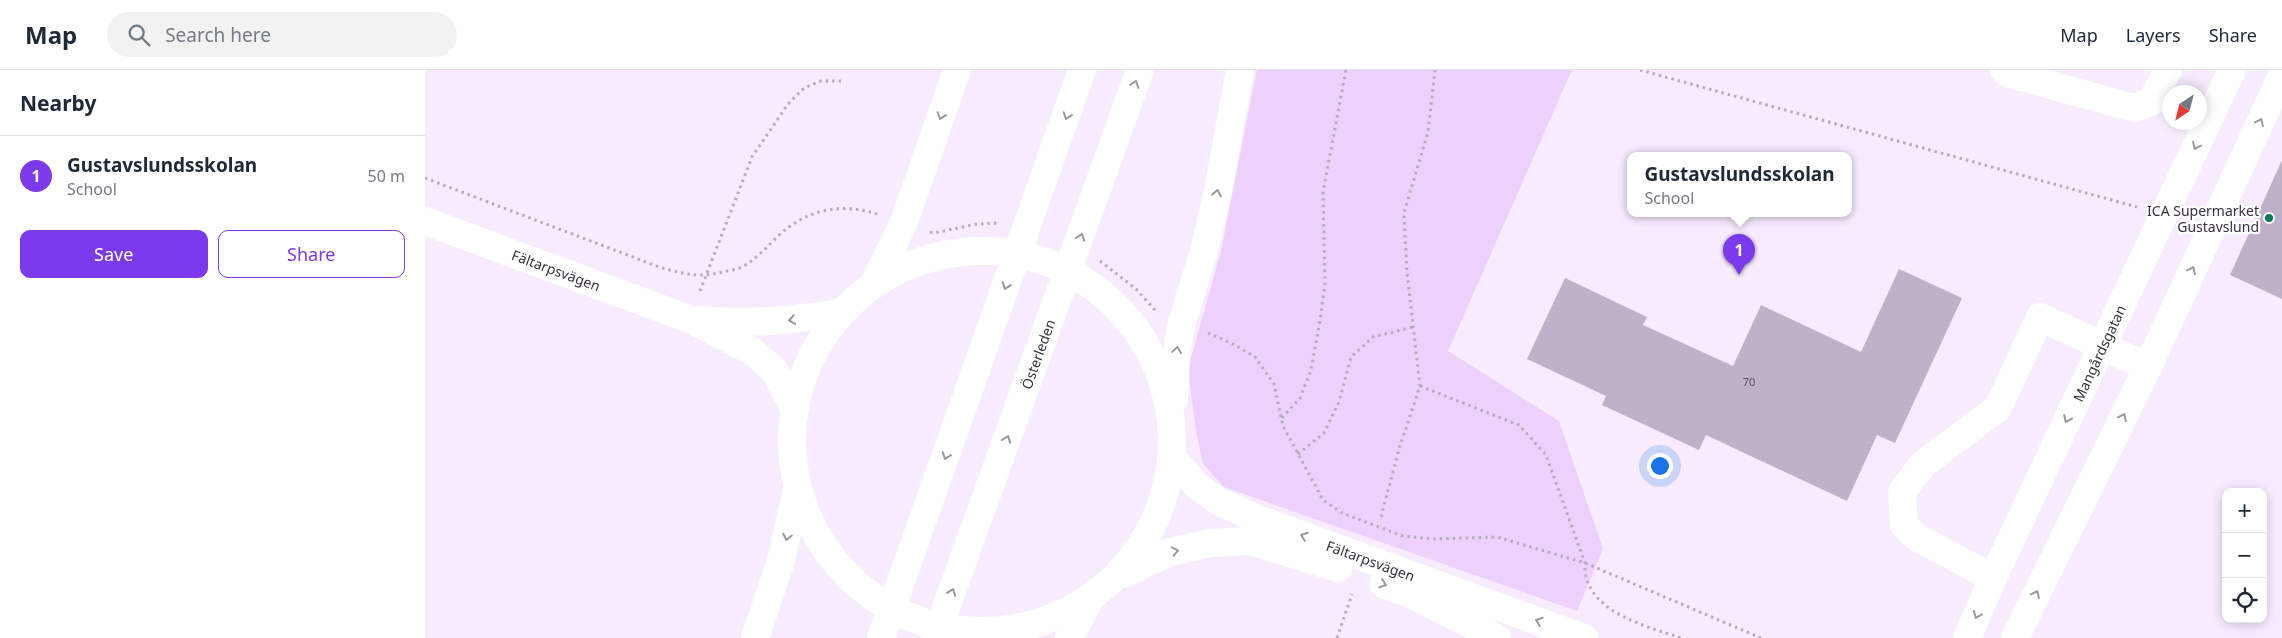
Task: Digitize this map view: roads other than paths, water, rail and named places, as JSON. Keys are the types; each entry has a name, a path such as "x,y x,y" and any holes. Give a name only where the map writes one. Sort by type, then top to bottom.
{"main road":[{"path":"875,282 904,222 957,70"},
{"path":"881,638 1082,70"},
{"name":"Österleden","path":"935,638 1140,70"},
{"path":"1173,446 1163,380 1139,332 1110,283 1073,273 1042,260 1009,252 976,237 940,255 906,266 875,282 840,313 819,342 803,374 794,408 791,449 797,489 806,514 819,539 834,561 852,580 881,602 913,618 947,628 983,632 1016,628 1048,620 1077,606 1115,578 1144,543 1163,502 1173,446 1176,358 1181,326 1205,245 1240,70"},
{"path":"2004,70 2007,73 2134,108 2151,102 2168,70"},
{"name":"Mangårdsgatan","path":"1967,638 1993,578 2232,70"},
{"path":"2015,638 2148,367 2282,75"},
{"name":"Fältarpsvägen","path":"425,221 689,318 752,351 774,370 794,408"},
{"name":"Fältarpsvägen","path":"689,318 719,322 783,322 840,313"},
{"path":"1993,578 1916,537 1904,525 1902,492 1923,464 1997,408 2040,317 2148,367"},
{"name":"Fältarpsvägen","path":"1173,446 1197,486 1220,502 1255,518 1584,638"},
{"path":"755,638 781,561 797,489"},
{"name":"Fältarpsvägen","path":"1115,578 1167,553 1210,543 1250,541 1307,557 1411,594 1497,638"},
{"path":"1069,638 1093,595"}],"place":[{"name":"ICA Supermarket Gustavslund","path":"2269,218"},
{"name":"Gustavslundsskolan","path":"1739,275"}]}
